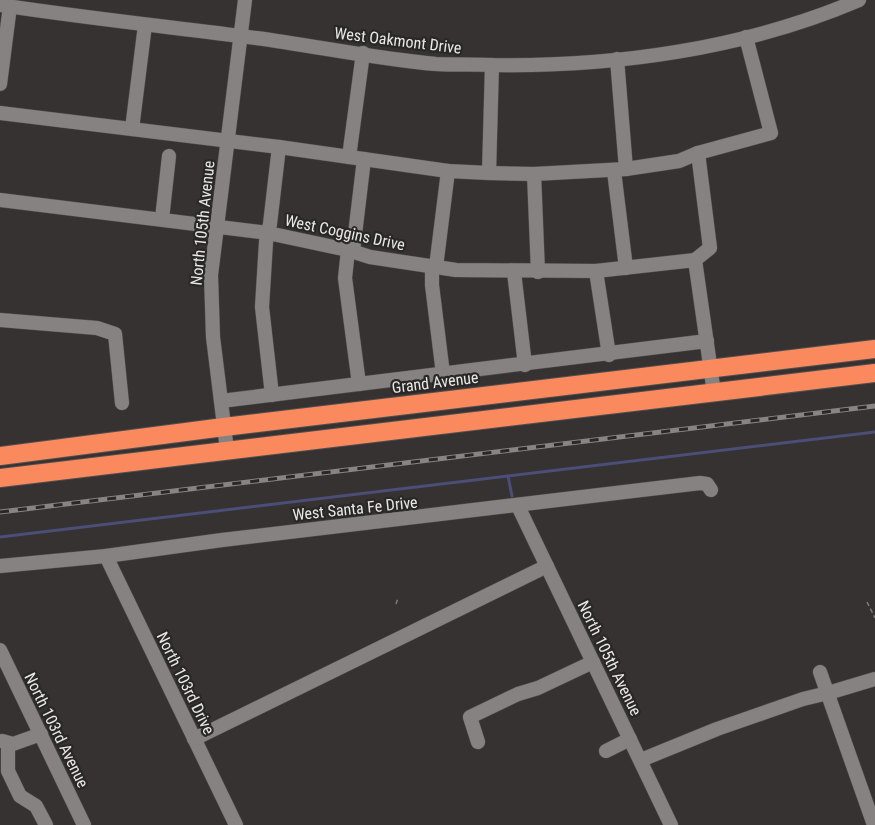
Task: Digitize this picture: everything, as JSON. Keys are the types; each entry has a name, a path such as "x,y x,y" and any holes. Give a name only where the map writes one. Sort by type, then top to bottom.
{"highway":[{"name":"Grand Avenue","path":"0,456 875,349"},
{"path":"0,478 875,373"}],"street":[{"name":"North 105th Avenue","path":"227,450 213,337 211,296 216,225 245,0"},
{"name":"West Oakmont Drive","path":"5,5 436,64 539,66 617,59 720,44 809,20 859,0"},
{"path":"0,84 5,5"},
{"path":"132,129 145,25"},
{"path":"0,113 279,147 448,171 534,174 620,170 679,161 698,153 771,133 746,37"},
{"path":"349,157 363,53"},
{"path":"617,59 626,268"},
{"path":"489,173 492,65"},
{"path":"272,395 262,307 268,232 279,147"},
{"path":"698,153 710,248 695,260 714,393"},
{"path":"162,219 170,156"},
{"path":"359,384 345,278 364,159"},
{"path":"443,374 432,285 448,171"},
{"path":"534,174 538,272"},
{"name":"West Coggins Drive","path":"0,200 268,232 370,257 456,270 596,271 695,260"},
{"path":"596,271 609,355"},
{"path":"514,272 525,365"},
{"path":"0,320 98,328 115,334 122,403"},
{"path":"221,401 609,355 707,341"},
{"name":"West Santa Fe Drive","path":"0,566 106,556 700,483 706,484 711,490"},
{"name":"North 105th Avenue","path":"518,506 671,825"},
{"name":"North 103rd Drive","path":"106,556 236,825"},
{"path":"194,740 547,566"},
{"name":"North 103rd Avenue","path":"0,651 84,825"},
{"path":"478,742 470,717 593,662"},
{"path":"820,672 874,825"},
{"path":"640,760 784,705 875,679"},
{"path":"40,734 19,743 4,742 8,771 20,796 36,806 46,825"},
{"path":"606,751 630,739"}],"path":[{"path":"396,604 398,598"},
{"path":"867,602 875,618"}],"waterway":[{"path":"0,537 875,432"},
{"path":"508,476 512,496"}],"railway":[{"path":"0,512 875,406"}]}
